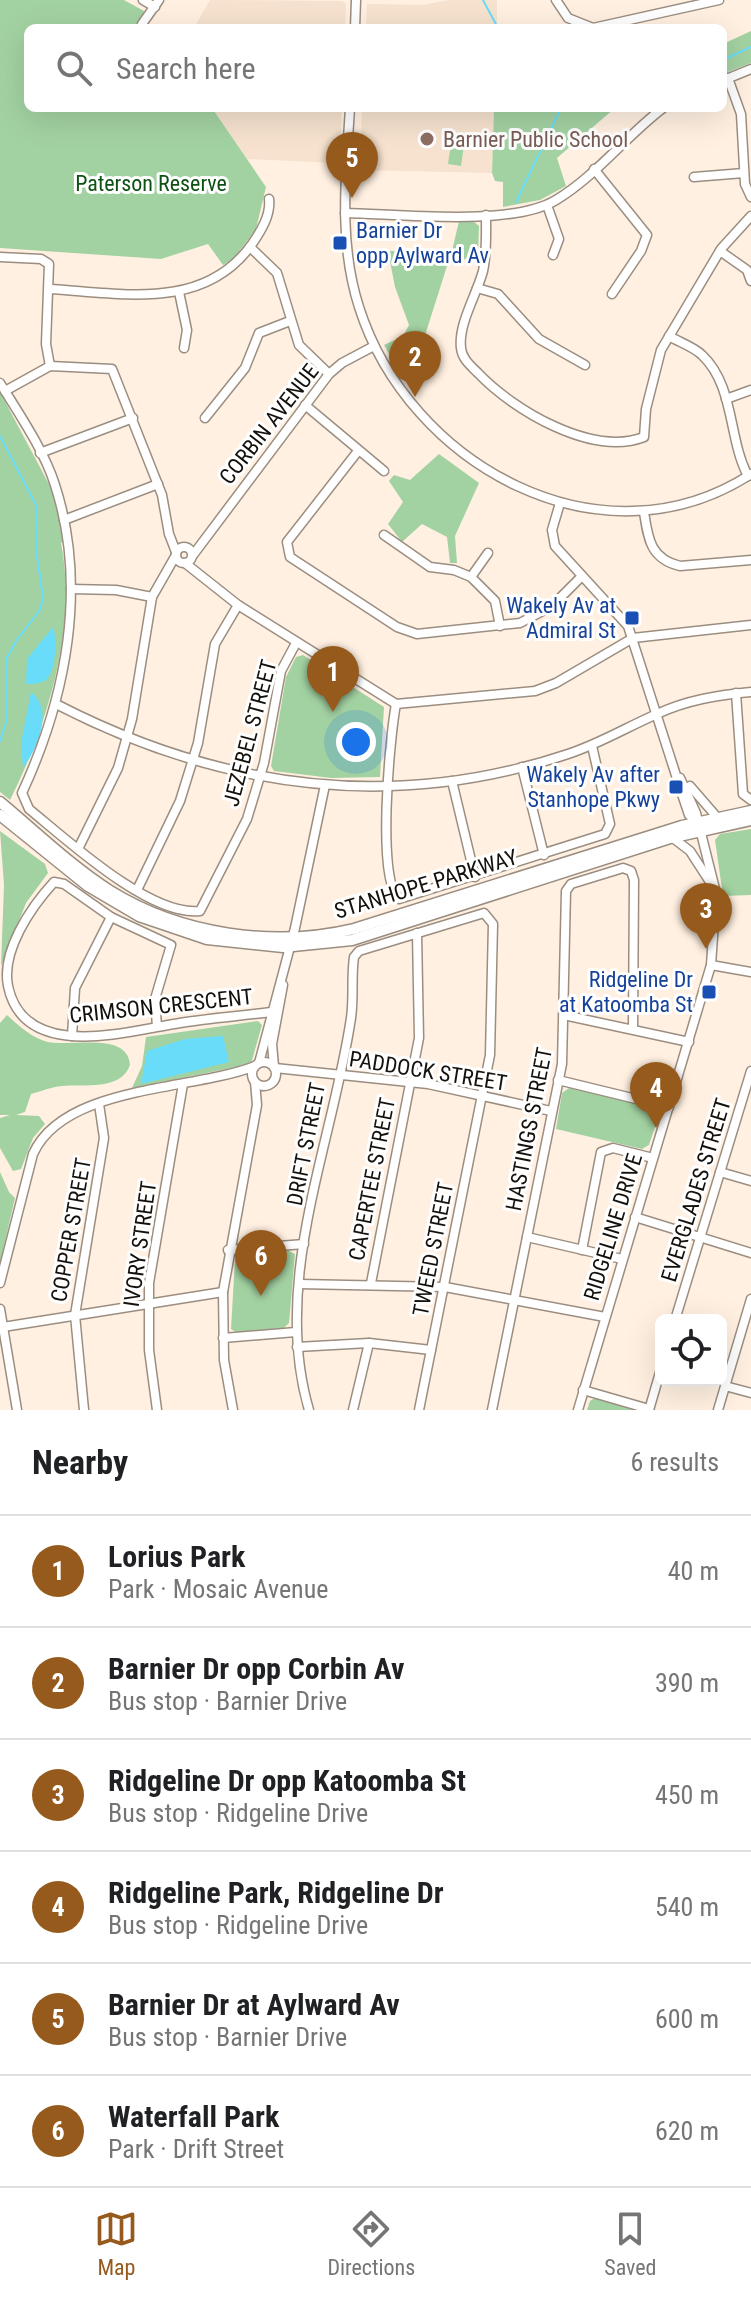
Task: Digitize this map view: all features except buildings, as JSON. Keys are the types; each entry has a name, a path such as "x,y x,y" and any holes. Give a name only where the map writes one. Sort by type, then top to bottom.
{"main road":[{"name":"STANHOPE PARKWAY","path":"1,802 97,882 141,908 204,928 292,942 372,924 698,826 751,820"},
{"name":"STANHOPE PARKWAY","path":"0,815 88,886 139,916 207,939 292,942 352,940 670,838 716,816 751,811"}],"street":[{"path":"142,24 157,4 143,0"},
{"path":"355,24 356,0"},
{"path":"556,0 568,18 583,24"},
{"path":"611,24 719,0"},
{"path":"727,78 751,69"},
{"path":"727,83 741,114 744,173 751,197"},
{"path":"350,112 345,213 354,291 374,346 408,400 448,442 501,479 560,503 601,511 644,512 696,501 749,475 738,457 726,399 701,353 669,336"},
{"path":"345,213 486,215 517,213 547,205 594,169 658,112"},
{"path":"594,169 647,235 641,251 612,294"},
{"path":"694,177 744,173"},
{"path":"49,289 149,294 179,292 217,277 250,247 269,211 269,199"},
{"path":"547,205 559,239 553,255"},
{"path":"486,215 484,266 461,344 467,362 499,393 531,415 583,436 610,441 644,437 649,396 659,355 720,251 751,216"},
{"path":"250,247 277,273 299,345 329,374"},
{"path":"720,251 742,265 751,281"},
{"path":"0,257 45,260 50,268 46,344 50,366"},
{"path":"477,288 498,294 539,339 585,365"},
{"path":"179,292 187,330 184,348"},
{"path":"205,418 245,368 256,337 268,327 290,321"},
{"name":"CORBIN AVENUE","path":"152,597 168,570 203,537 329,374 342,363 374,346"},
{"path":"238,605 215,644 192,762 173,815 137,890 78,849 26,806 22,798 56,704 71,589 70,544 55,484 2,387 50,366 112,369 158,484 170,532 200,575 238,605 396,704 543,689 633,638 751,625"},
{"path":"726,399 751,390"},
{"path":"305,405 384,471"},
{"path":"40,453 133,418"},
{"path":"358,451 287,542 288,554 410,633 520,623 548,609 582,576"},
{"path":"64,520 158,484"},
{"name":"RIDGELINE DRIVE","path":"560,503 552,530 553,542 621,614 633,638 680,778 689,793 716,893 711,965 578,1410"},
{"path":"644,512 653,550 669,564 680,566 751,560"},
{"path":"384,535 430,567 454,570 471,577 495,601 500,626"},
{"path":"471,577 488,553"},
{"path":"71,589 116,590 152,597 127,739 111,787 78,849"},
{"name":"JEZEBEL STREET","path":"137,890 194,912 205,907 226,866 260,777 281,671 296,643"},
{"path":"56,704 127,739 192,762 260,777 325,785 387,787 452,781 522,767 592,746 658,713 711,695 751,692"},
{"path":"736,693 743,794 751,800"},
{"path":"396,704 387,787 390,870 398,898 409,898 605,834 609,820 592,746"},
{"path":"522,767 544,855"},
{"path":"680,778 716,816"},
{"path":"452,781 475,877"},
{"path":"233,1410 223,1338 223,1292 228,1250 257,1105 254,1080 257,1065 292,942 325,785"},
{"path":"670,838 679,839 690,851 716,893"},
{"name":"HASTINGS STREET","path":"492,1410 563,1058 566,889 571,884 626,868 634,880 633,1029"},
{"name":"CRIMSON CRESCENT","path":"111,917 57,882 51,884 18,937 8,963 7,981 15,1005 31,1023 48,1033 72,1036 271,1012"},
{"name":"TWEED STREET","path":"417,933 478,913 491,918 491,1048 419,1410"},
{"path":"72,1036 75,988 111,917 171,945 155,999 157,1027"},
{"name":"DRIFT STREET","path":"309,1410 297,1347 299,1284 304,1244 352,1016 354,955 417,933"},
{"name":"CAPERTEE STREET","path":"371,1283 419,1038 417,933"},
{"path":"711,965 751,972"},
{"path":"257,1105 274,1082 272,1052 283,975"},
{"path":"564,1015 689,1042"},
{"path":"0,1283 12,1247 28,1167 39,1141 65,1116 99,1104 231,1076 257,1065"},
{"name":"PADDOCK STREET","path":"257,1065 298,1073 409,1082 481,1094 551,1111"},
{"name":"EVERGLADES STREET","path":"677,1314 751,1071"},
{"name":"PADDOCK STREET","path":"274,1082 298,1073"},
{"path":"231,1076 254,1080 264,1086 274,1082"},
{"path":"558,1080 669,1107"},
{"name":"IVORY STREET","path":"157,1410 147,1303 183,1084"},
{"name":"COPPER STREET","path":"84,1410 75,1315 104,1138 99,1104"},
{"path":"740,1108 751,1111"},
{"path":"582,1250 601,1152 613,1148 653,1158"},
{"path":"720,1172 751,1181"},
{"path":"635,1217 751,1253"},
{"path":"527,1237 622,1259"},
{"path":"228,1250 304,1244"},
{"path":"299,1284 371,1283 445,1287 515,1297 605,1317"},
{"path":"3,1327 223,1292"},
{"path":"727,1380 748,1322 751,1299"},
{"path":"0,1309 17,1410"},
{"path":"223,1338 296,1332"},
{"path":"353,1410 369,1343"},
{"path":"297,1347 369,1343 431,1350"},
{"path":"583,1390 649,1409 656,1386"},
{"path":"718,1410 725,1386 751,1393"}],"shaded area":[{"path":"210,0 342,1 346,4 345,24 196,24"},
{"path":"449,0 497,0 497,24 366,24 367,4 422,5"},
{"path":"215,112 342,112 339,163 247,159"},
{"name":"Barnier Public School","path":"362,112 494,112 492,173 360,170"}],"green space":[{"name":"Paterson Reserve","path":"0,0 124,0 144,11 149,24 24,24 24,112 215,112 266,187 256,229 234,258 223,265 208,244 161,259 0,248"},
{"path":"751,31 751,63 727,72 727,42"},
{"path":"494,112 610,112 557,158 566,186 540,200 503,207 503,182 495,181 492,173"},
{"path":"452,136 465,138 461,166 448,164"},
{"path":"459,221 473,221 479,226 478,254 447,266 421,348 394,362 384,345 403,336 409,325 395,287 388,251 452,251"},
{"path":"0,392 51,488 65,541 61,543 65,608 56,675 36,740 10,800 0,792"},
{"path":"439,454 479,483 455,536 457,563 450,563 447,537 422,524 402,542 388,524 403,502 389,481 394,475 410,480"},
{"path":"303,655 384,707 380,777 331,778 274,771 271,766 286,677 296,657"},
{"path":"751,829 751,895 723,896 715,840 720,834"},
{"path":"0,831 45,864 48,873 26,903 1,966 4,885"},
{"path":"7,1015 31,1035 48,1042 110,1044 120,1048 127,1054 130,1065 119,1079 110,1083 58,1087 31,1094 25,1112 16,1115 39,1116 45,1124 33,1138 21,1169 13,1171 0,1148 0,1118 10,1115 0,1115 0,1023"},
{"path":"258,1021 262,1025 251,1064 132,1088 142,1066 146,1037"},
{"path":"569,1088 654,1108 659,1115 649,1145 642,1149 556,1129 562,1093"},
{"path":"0,1172 15,1198 0,1263"},
{"path":"289,1251 295,1254 289,1323 284,1328 236,1332 231,1329 235,1260 241,1255"},
{"path":"595,1398 637,1410 587,1410 590,1401"}],"water":[{"path":"53,627 55,655 52,670 46,680 26,684 27,659"},
{"path":"31,692 42,709 43,719 34,750 23,768 21,743"},
{"path":"223,1036 229,1062 141,1084 147,1051 185,1039"}],"waterway":[{"path":"483,0 496,24"},
{"path":"727,58 751,47"},
{"path":"516,202 559,112"},
{"path":"0,436 37,507 36,549 43,598 40,610 7,658 7,719 0,741"}],"place":[{"name":"Barnier Public School","path":"427,139"},
{"name":"Barnier Dr at Aylward Av","path":"352,198"},
{"name":"Barnier Dr opp Aylward Av","path":"340,243"},
{"name":"Barnier Dr opp Corbin Av","path":"415,397"},
{"name":"Wakely Av at Admiral St","path":"632,618"},
{"name":"Lorius Park","path":"333,712"},
{"name":"Wakely Av after Stanhope Pkwy","path":"676,787"},
{"name":"Ridgeline Dr opp Katoomba St","path":"706,949"},
{"name":"Ridgeline Dr at Katoomba St","path":"709,992"},
{"name":"Ridgeline Park, Ridgeline Dr","path":"656,1128"},
{"name":"Waterfall Park","path":"261,1296"}]}
